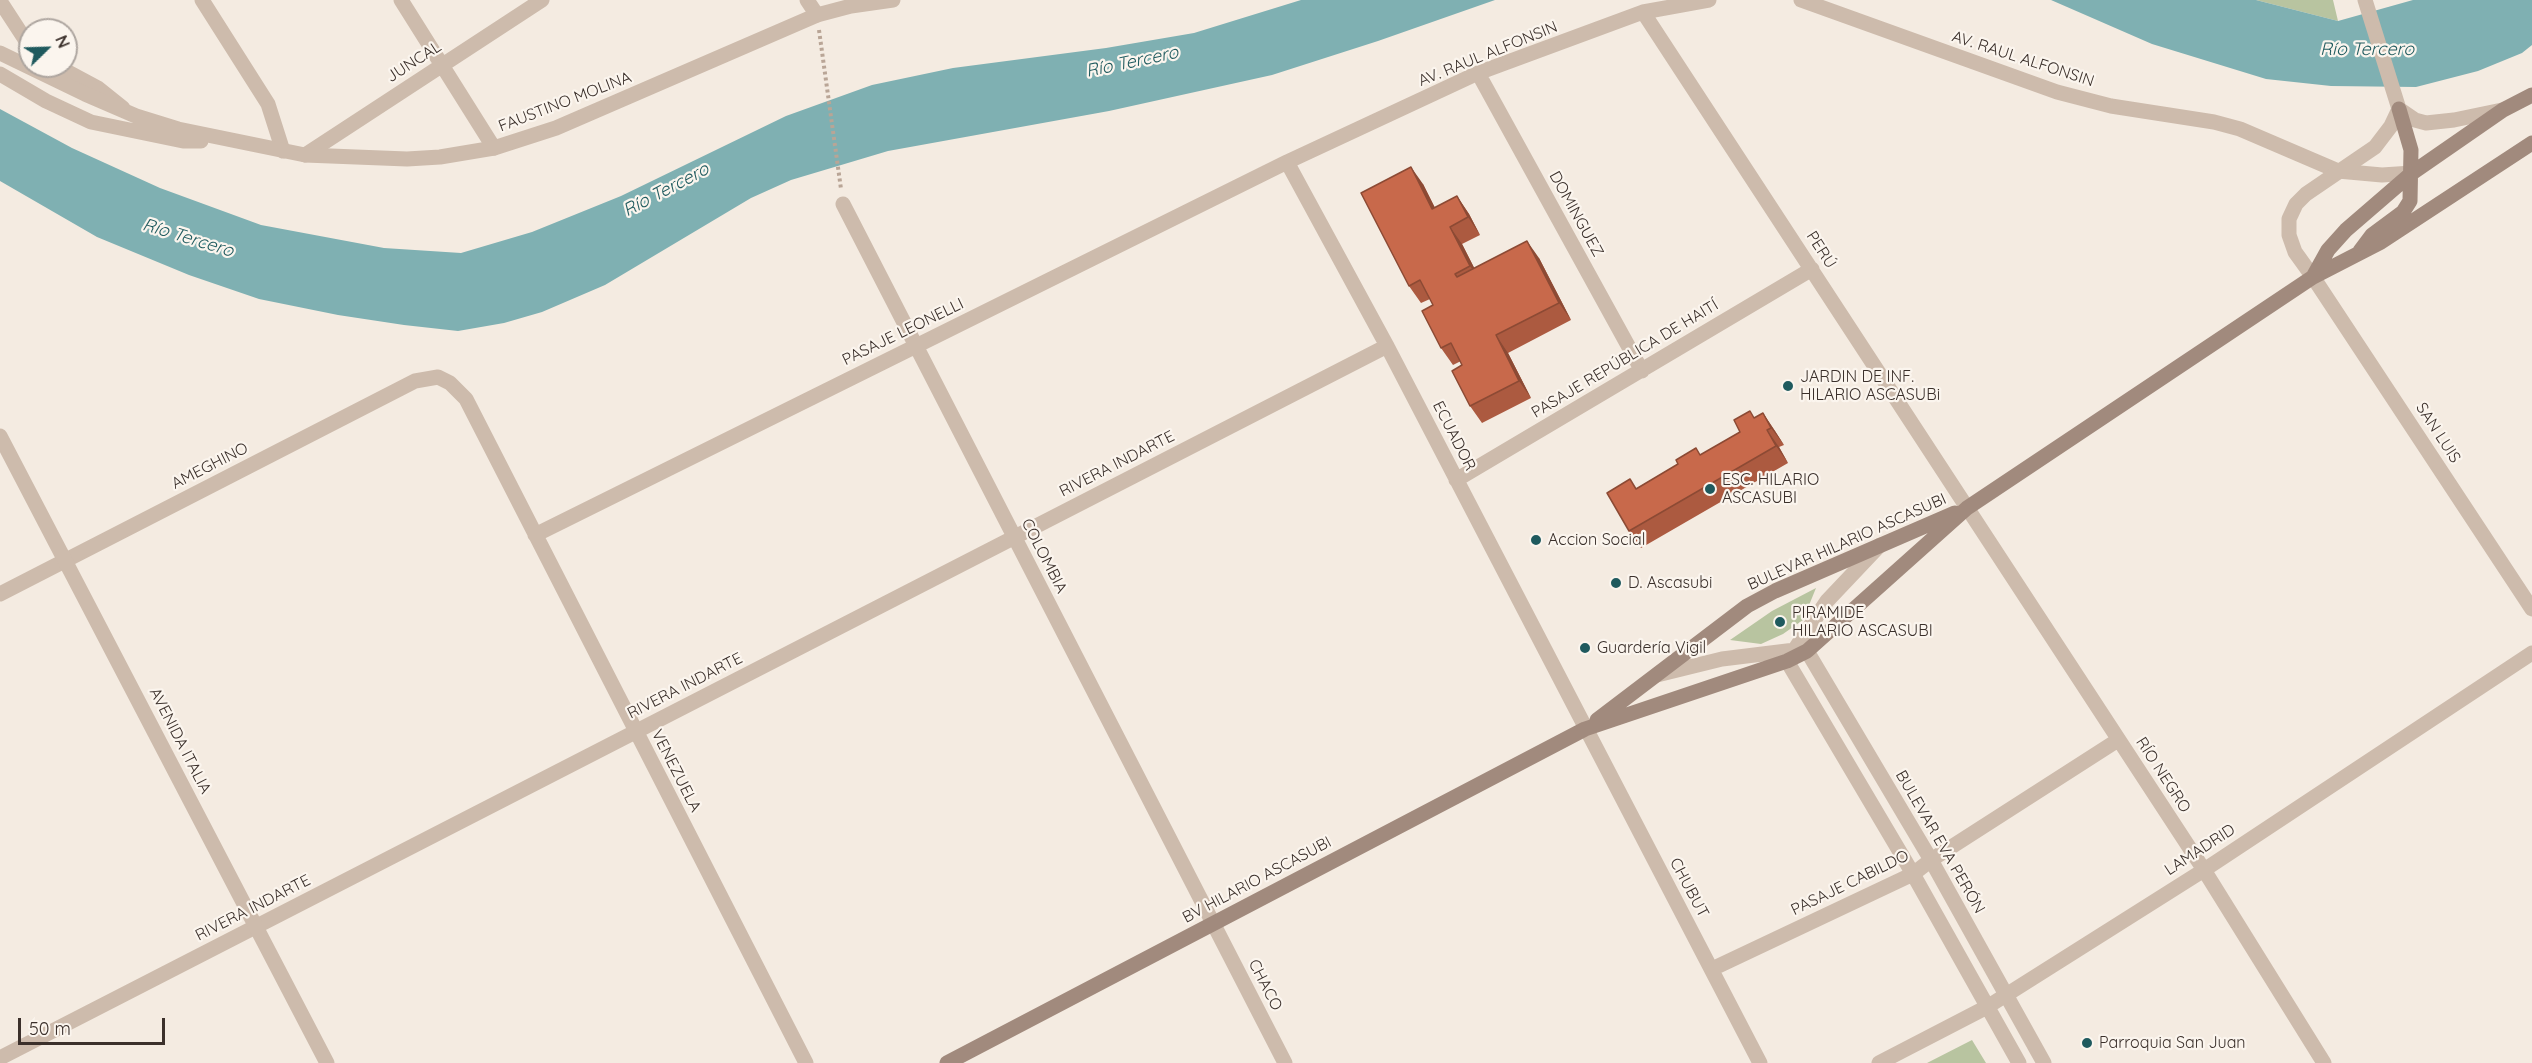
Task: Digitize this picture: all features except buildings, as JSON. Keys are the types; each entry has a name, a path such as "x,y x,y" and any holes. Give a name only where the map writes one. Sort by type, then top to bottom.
{"main road":[{"name":"BULEVAR HILARIO ASCASUBI","path":"2313,277 2328,250 2346,230 2412,173 2503,110 2532,94"},
{"path":"2357,256 2372,235 2408,206 2411,195 2411,150 2399,109"},
{"name":"BULEVAR HILARIO ASCASUBI","path":"1585,729 1796,654 1967,508 2313,277 2357,256 2403,229 2532,143"},
{"name":"BULEVAR HILARIO ASCASUBI","path":"1585,729 1747,606 1775,591 1967,508"},
{"name":"BV HILARIO ASCASUBI","path":"947,1063 1585,729"}],"street":[{"path":"202,0 268,104 283,150"},
{"path":"401,0 494,148"},
{"name":"JUNCAL","path":"305,155 543,0"},
{"path":"807,0 817,15"},
{"name":"FAUSTINO MOLINA","path":"0,53 130,113 177,129 305,155 407,159 440,157 494,148 556,128 817,15 851,6 893,0"},
{"name":"AV. RAUL ALFONSIN","path":"1287,162 1478,74 1643,12 1709,0"},
{"name":"AV. RAUL ALFONSIN","path":"1802,0 2057,93 2111,106 2214,122 2240,129 2338,171 2382,175 2412,173"},
{"path":"2365,0 2399,109 2415,120 2426,123 2503,110"},
{"path":"0,1 18,29"},
{"name":"PERÚ","path":"1643,12 1967,508"},
{"name":"FAUSTINO MOLINA","path":"0,74 46,101 91,122 130,132 183,141 234,141"},
{"name":"DOMINGUEZ","path":"1478,74 1642,371"},
{"path":"78,77 98,88 130,113"},
{"name":"SAN LUIS","path":"2399,109 2391,126 2375,147 2306,194 2296,204 2289,219 2289,235 2295,252 2532,609"},
{"name":"PASAJE LEONELLI","path":"535,535 1287,162"},
{"name":"ECUADOR","path":"1287,162 1387,346 1585,729"},
{"name":"COLOMBIA","path":"843,204 1213,923"},
{"name":"PASAJE REPÚBLICA DE HAITÍ","path":"1456,480 1812,269"},
{"name":"RIVERA INDARTE","path":"0,1058 1387,346"},
{"name":"VENEZUELA","path":"438,376 450,383 466,399 806,1063"},
{"name":"AMEGHINO","path":"0,594 415,381 438,376"},
{"name":"AVENIDA ITALIA","path":"0,436 327,1063"},
{"name":"RÍO NEGRO","path":"1967,508 2204,870 2324,1063"},
{"path":"1796,654 1827,601 1880,545"},
{"name":"LAMADRID","path":"1879,1063 1987,1007 2204,870 2532,653"},
{"path":"1657,675 1722,658 1796,654"},
{"path":"1796,654 1913,874 2019,1063"},
{"name":"BULEVAR EVA PERÓN","path":"1796,654 1931,860 2044,1063"},
{"name":"CHUBUT","path":"1585,729 1760,1063"},
{"name":"PASAJE CABILDO","path":"1712,969 1913,874 1931,860 2118,740"},
{"name":"CHACO","path":"1213,923 1285,1063"}],"path":[{"path":"817,15 843,204"}],"green space":[{"path":"2256,0 2333,0 2338,21"},
{"path":"1816,588 1803,620 1783,634 1761,644 1730,640 1772,611"},
{"path":"1972,1040 1986,1063 1927,1063"}],"water":[{"name":"Río Tercero","path":"1301,0 1495,0 1272,75 1109,111 888,151 791,180 751,198 605,285 542,312 504,323 458,331 338,315 259,299 189,275 97,237 0,181 0,109 72,148 160,188 261,225 384,248 461,253 532,232 621,196 786,116 872,85 953,68 1106,48 1194,33"},
{"name":"Río Tercero","path":"2051,0 2256,0 2338,21 2413,0 2532,0 2532,45 2522,53 2478,71 2416,87 2331,86 2266,79 2152,44"}],"place":[{"name":"JARDIN DE INF. HILARIO ASCASUBi","path":"1788,386"},
{"name":"ESC. HILARIO ASCASUBI","path":"1710,489"},
{"name":"Accion Social","path":"1536,540"},
{"name":"D. Ascasubi","path":"1616,583"},
{"name":"PIRAMIDE HILARIO ASCASUBI","path":"1780,622"},
{"name":"Guardería Vigil","path":"1585,648"},
{"name":"Parroquia San Juan","path":"2087,1043"}]}
